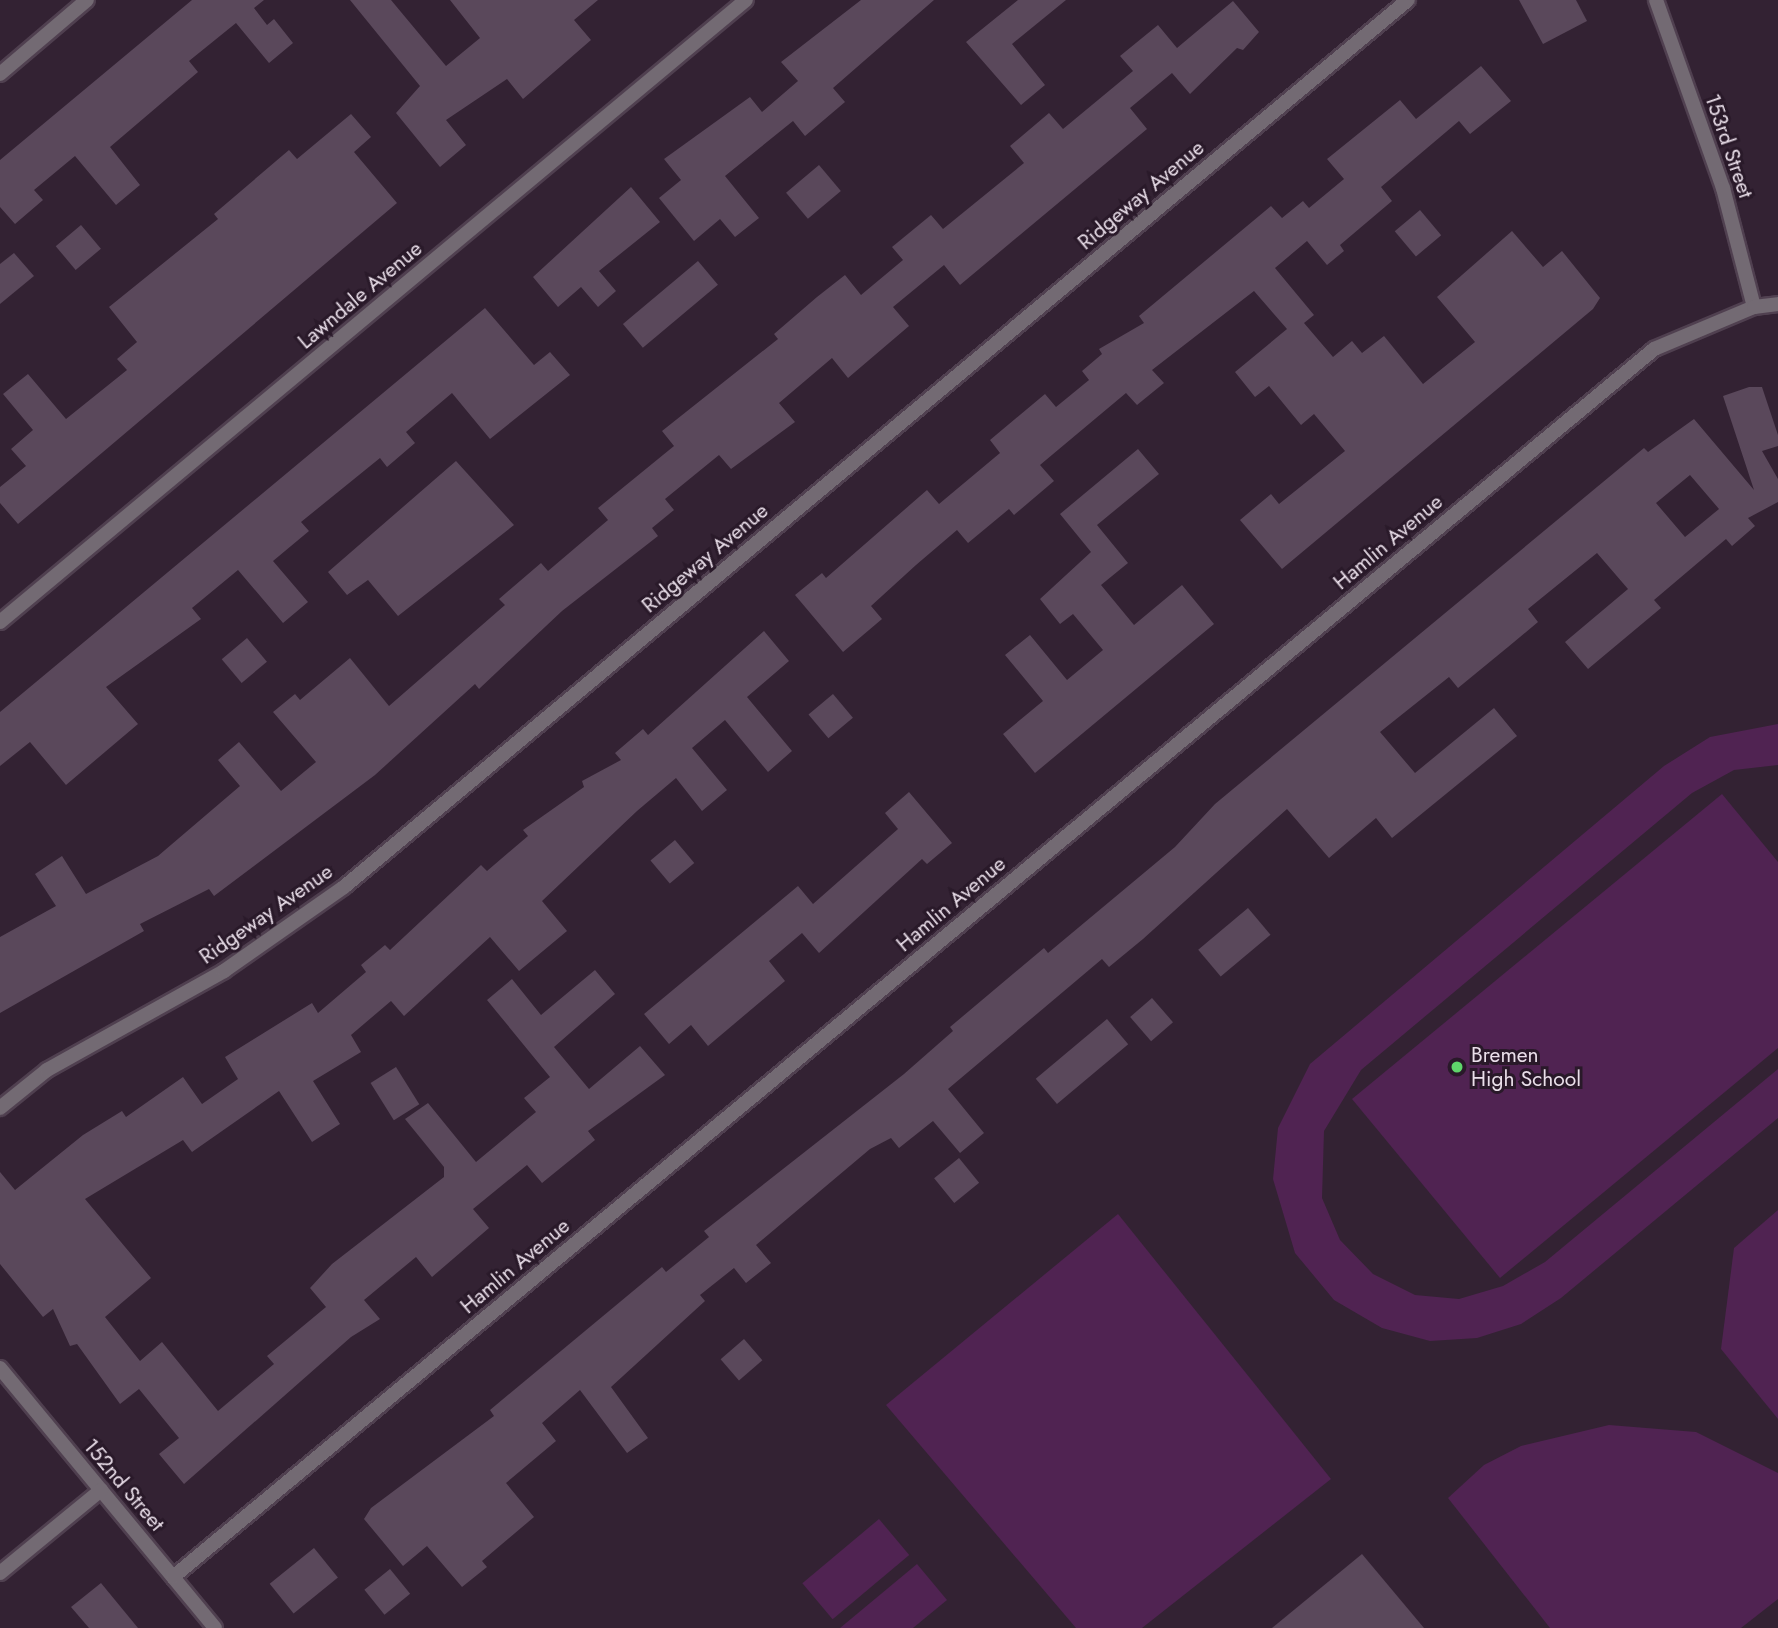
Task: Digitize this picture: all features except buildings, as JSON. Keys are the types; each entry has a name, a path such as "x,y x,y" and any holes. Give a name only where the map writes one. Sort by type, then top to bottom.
{"street":[{"path":"0,74 88,0"},
{"name":"Lawndale Avenue","path":"0,622 746,0"},
{"name":"Ridgeway Avenue","path":"0,1108 47,1070 224,971 334,894 1408,0"},
{"name":"153rd Street","path":"1656,0 1723,188 1754,307"},
{"name":"Hamlin Avenue","path":"173,1577 1654,349 1754,307 1778,304"},
{"name":"152nd Street","path":"0,1368 215,1628"},
{"path":"0,1573 101,1490"}],"shaded area":[{"path":"1778,724 1778,765 1734,770 1692,793 1361,1070 1324,1131 1322,1198 1340,1240 1373,1274 1415,1295 1459,1299 1503,1286 1545,1262 1778,1069 1778,1118 1561,1298 1521,1324 1477,1338 1430,1341 1382,1328 1334,1300 1295,1253 1273,1179 1278,1128 1310,1064 1664,766 1710,737"},
{"path":"1722,794 1778,862 1778,1048 1500,1278 1352,1099"},
{"path":"1778,1210 1778,1419 1721,1349 1734,1248"},
{"path":"1118,1214 1331,1479 1142,1628 1076,1628 886,1405"},
{"path":"1609,1425 1696,1432 1778,1473 1778,1599 1741,1628 1550,1628 1448,1498 1484,1465 1521,1446"},
{"path":"879,1519 909,1555 833,1619 802,1583"},
{"path":"917,1564 947,1600 913,1628 840,1628"}],"place":[{"name":"Bremen High School","path":"1457,1067"}]}
